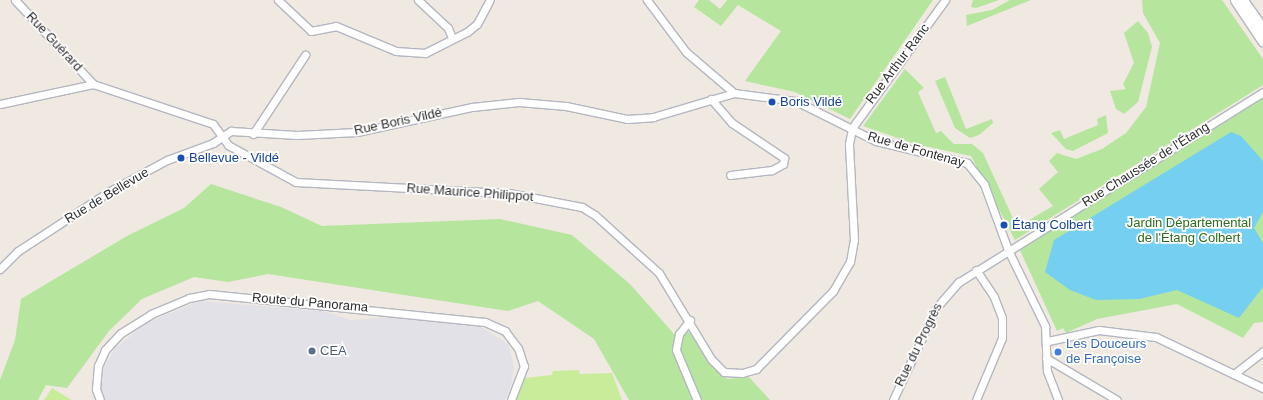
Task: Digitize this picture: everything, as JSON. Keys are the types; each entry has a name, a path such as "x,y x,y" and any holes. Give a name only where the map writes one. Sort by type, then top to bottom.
{"main road":[{"path":"1235,0 1263,42"},
{"path":"1244,0 1263,29"}],"street":[{"name":"Rue Guérard","path":"15,0 93,84"},
{"path":"278,0 311,31 336,26 396,51 425,53 477,24 490,0"},
{"path":"418,0 448,28 452,38"},
{"path":"647,0 686,52 734,93"},
{"name":"Rue Arthur Ranc","path":"852,128 945,0"},
{"path":"253,134 305,55"},
{"path":"0,104 93,84 195,116 214,124 222,136"},
{"name":"Rue Chaussée de l'Étang","path":"1008,250 1263,92"},
{"name":"Rue Boris Vildé","path":"222,136 231,131 253,134 357,132 472,107 519,102 566,106 627,120 653,117 734,93"},
{"name":"Rue de Fontenay","path":"734,93 796,101 876,141 967,163 984,184 1008,250 1045,326 1048,341"},
{"path":"711,99 732,124 784,158 783,164 772,170 730,175"},
{"name":"Rue Maurice Philippot","path":"222,136 239,153 296,182 508,193 582,207 600,219 659,273 690,320 711,358 724,372 742,373 756,369 833,291 850,262 854,240 849,144 852,128"},
{"name":"Rue de Bellevue","path":"0,269 18,251 108,192 167,160 222,136"},
{"name":"Rue du Progrès","path":"893,400 936,308 944,296 976,270 1008,250"},
{"path":"976,270 994,297 1002,318 1002,338 976,400"},
{"name":"Route du Panorama","path":"100,400 96,389 98,366 105,350 121,333 151,314 189,298 209,294 485,322 505,331 518,348 524,366 511,400"},
{"path":"690,320 679,334 676,350 697,400"},
{"path":"1058,400 1046,358 1048,341 1099,330 1156,337 1263,388"},
{"path":"1234,374 1263,351"},
{"path":"1046,358 1117,400"}],"shaded area":[{"name":"CEA","path":"200,301 323,311 351,320 390,317 481,327 508,344 514,365 511,386 505,400 106,400 101,391 104,368 114,349 148,322"}],"green space":[{"path":"699,0 709,0 720,9 727,0 933,0 850,119 795,92 745,81 781,31 738,5 721,26 694,7"},
{"path":"973,0 999,0 976,8 971,7"},
{"path":"1010,0 1031,0 967,26 966,15 992,10"},
{"path":"1142,0 1222,0 1263,59 1263,85 1015,240 971,156 915,144 863,126 905,69 924,88 918,92 936,133 941,131 954,144 972,144 983,153 1017,227 1053,206 1039,189 1058,172 1049,161 1057,153 1076,159 1102,149 1126,133 1146,107 1160,43 1143,13"},
{"path":"1138,21 1148,33 1152,47 1138,102 1124,114 1116,109 1110,91 1126,89 1123,84 1134,63 1124,33"},
{"path":"945,77 966,129 992,119 993,123 979,135 970,138 955,128 935,81"},
{"name":"Étang Colbert","path":"1263,98 1263,322 1254,323 1243,338 1177,304 1097,319 1066,333 1063,328 1057,331 1019,248"},
{"path":"1106,115 1108,133 1073,151 1066,149 1051,133 1060,130 1064,139 1098,125 1097,119"},
{"path":"211,184 281,207 322,226 500,219 572,235 630,284 674,334 692,332 727,379 749,377 770,400 629,400 594,339 538,301 508,311 268,274 228,282 194,277 142,299 109,331 67,388 46,385 38,400 0,400 0,380 15,340 21,299 127,236 184,208"},
{"path":"579,370 580,374 612,373 622,400 516,400 525,378 552,375 553,371"},
{"path":"52,388 70,399 72,400 44,400"}],"water":[{"name":"Étang Colbert","path":"1231,132 1241,136 1263,161 1263,212 1254,228 1263,243 1263,287 1239,318 1177,290 1139,299 1096,300 1070,290 1045,272 1054,240"}],"place":[{"name":"Boris Vildé","path":"772,102"},
{"name":"Bellevue - Vildé","path":"181,158"},
{"name":"Étang Colbert","path":"1004,225"},
{"name":"CEA","path":"312,351"},
{"name":"Les Douceurs de Françoise","path":"1058,352"}],"park label":[{"name":"Jardin Départemental de l'Étang Colbert","path":"1189,232"}]}
